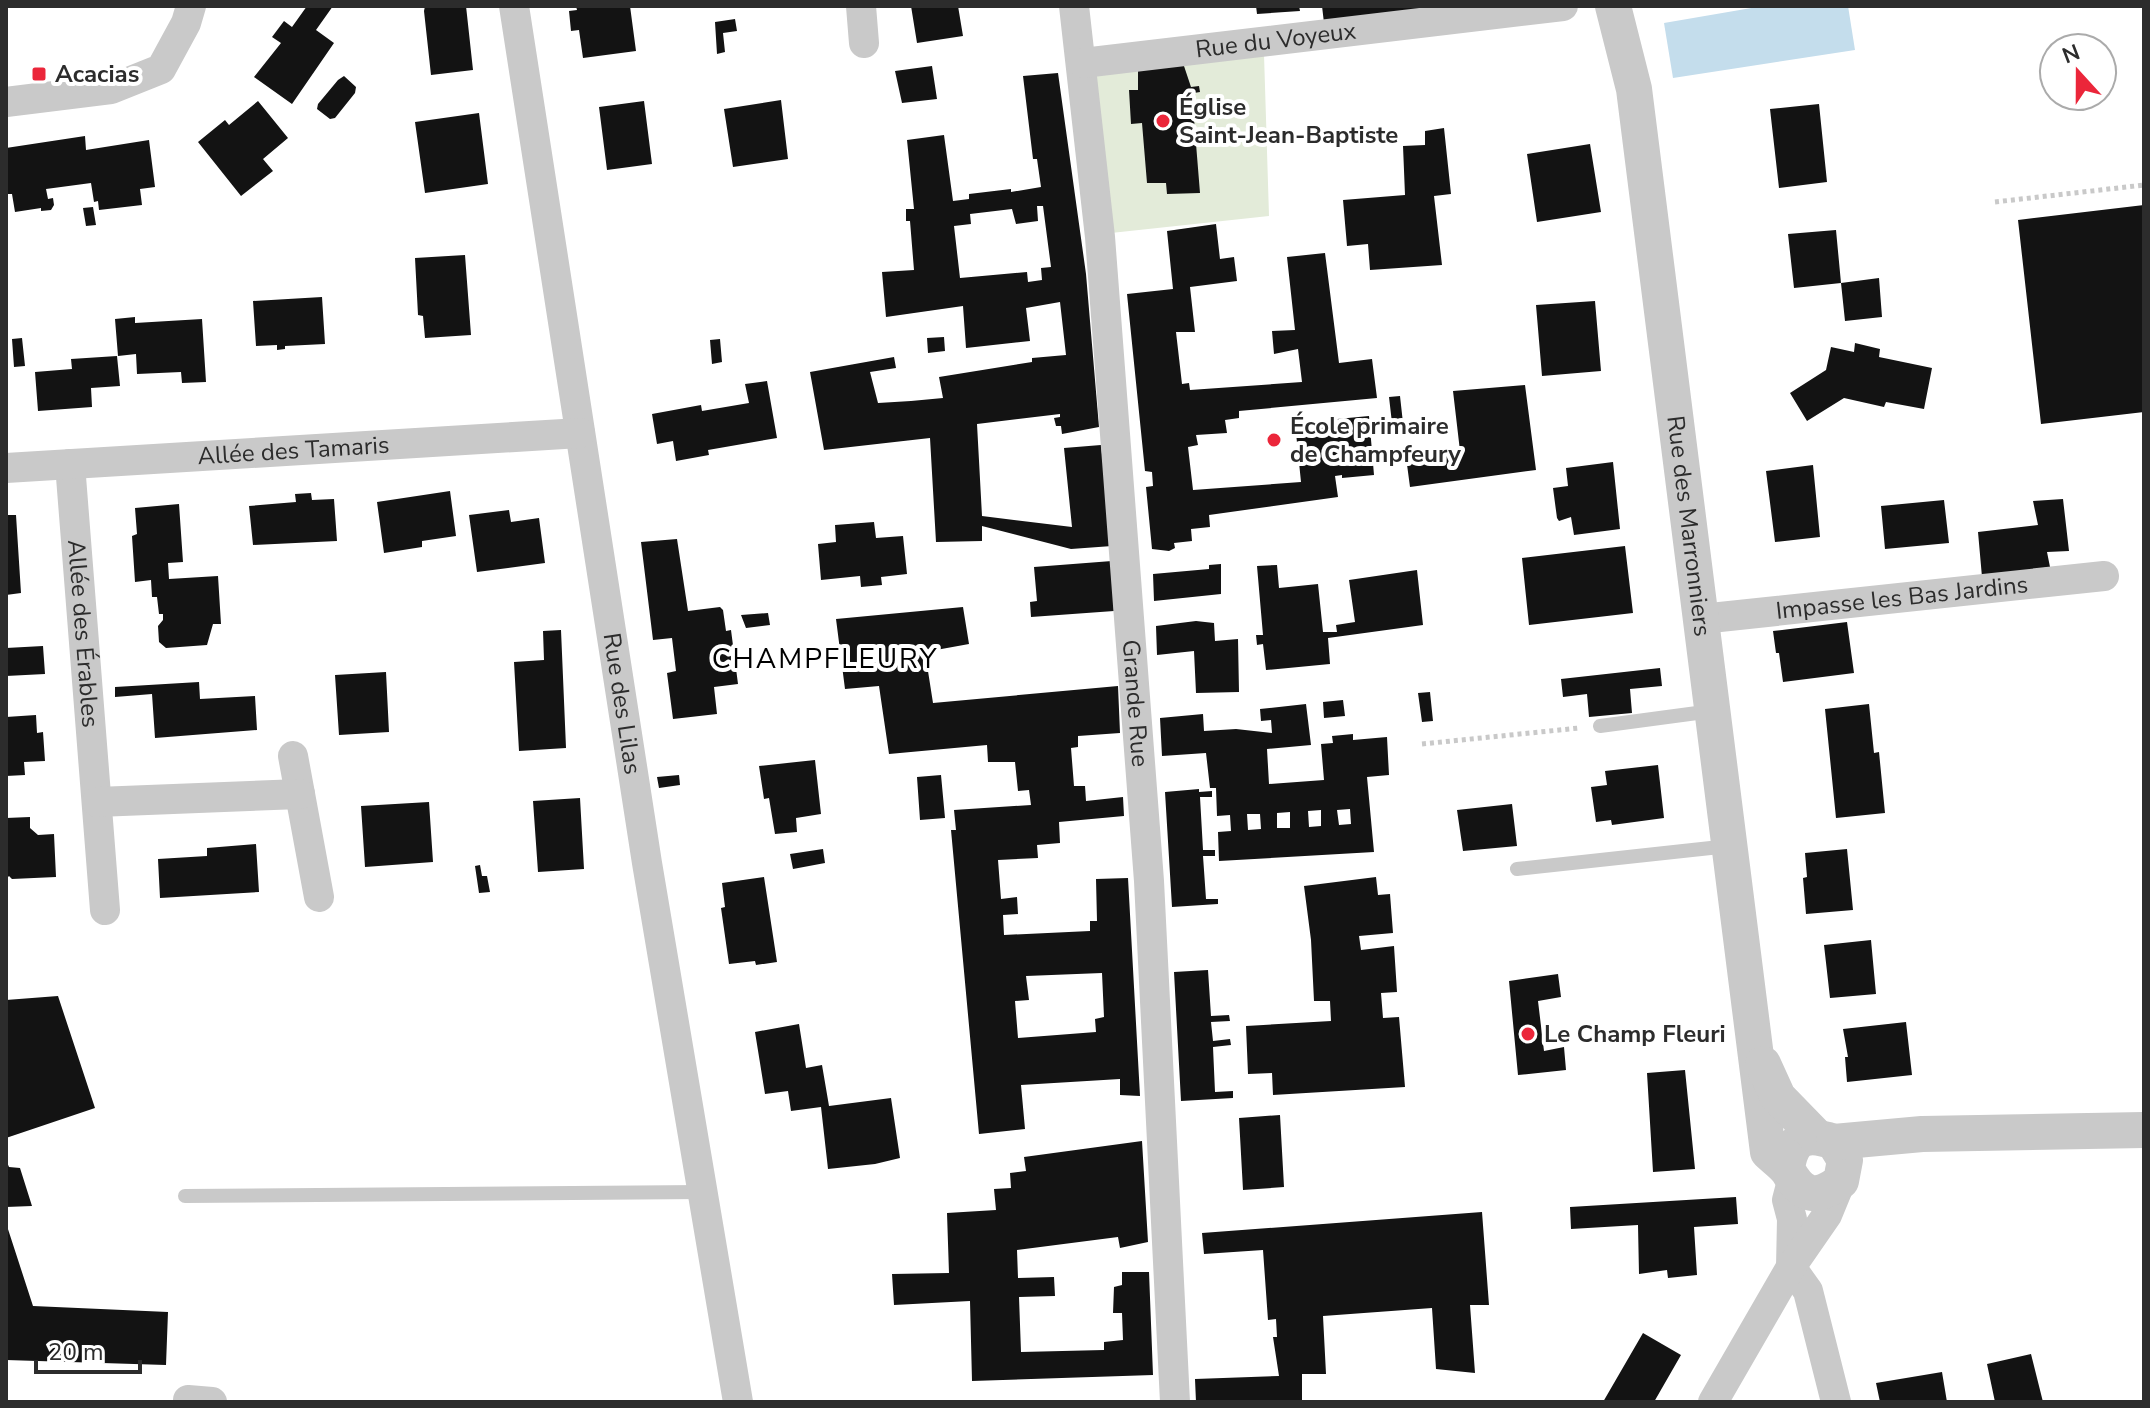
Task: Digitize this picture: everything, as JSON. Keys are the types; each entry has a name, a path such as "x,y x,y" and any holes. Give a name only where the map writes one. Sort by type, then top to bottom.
{"street":[{"path":"6,102 111,89 161,69 186,23 191,6"},
{"name":"Rue des Lilas","path":"514,6 647,863 738,1402"},
{"path":"861,6 864,43"},
{"name":"Grande Rue","path":"1074,6 1083,63 1100,237 1149,881 1175,1402"},
{"name":"Rue du Voyeux","path":"1083,63 1563,6"},
{"name":"Rue des Marronniers","path":"1613,6 1634,89 1768,1152 1789,1175"},
{"name":"Allée des Tamaris","path":"6,468 580,433"},
{"name":"Allée des Érables","path":"70,464 105,910"},
{"name":"Impasse les Bas Jardins","path":"1701,619 2104,576"},
{"path":"293,756 319,897"},
{"path":"97,802 300,794"},
{"name":"Rue des Marronniers","path":"1755,1048 1778,1097 1834,1154"},
{"path":"1836,1402 1808,1291 1791,1267 1792,1219 1787,1200 1789,1153 1800,1141 1834,1154 1922,1134 2144,1130"},
{"path":"1789,1175 1806,1193 1826,1193 1834,1154"},
{"path":"1713,1402 1791,1267 1827,1215 1834,1154"}],"lane":[{"path":"1600,726 1713,711"},
{"path":"1517,869 1730,846"},
{"path":"185,1196 702,1192"}],"path":[{"path":"1995,202 2144,185"},
{"path":"1422,744 1600,726"}],"green space":[{"path":"1264,54 1269,216 1111,233 1094,62"}],"water":[{"path":"1763,6 1848,6 1855,50 1673,78 1664,23"}],"building":[{"path":"307,6 333,6 316,30 334,43 292,104 254,77 281,43 272,37 284,21 292,27"},
{"path":"425,6 466,6 473,70 431,75"},
{"path":"576,6 630,6 636,51 583,58 579,30 571,31 569,11 577,10"},
{"path":"911,6 958,6 963,36 917,43"},
{"path":"1256,6 1299,6 1300,11 1257,14"},
{"path":"1322,6 1424,6 1425,15 1324,23"},
{"path":"735,19 737,31 723,33 725,52 717,54 715,22"},
{"name":"Église Saint-Jean-Baptiste","path":"1183,63 1191,87 1199,86 1200,92 1194,93 1194,104 1201,104 1201,118 1194,119 1200,193 1167,194 1166,183 1147,183 1142,123 1131,124 1129,90 1138,90 1138,66"},
{"path":"932,66 937,99 902,103 895,71"},
{"path":"1058,73 1086,274 1099,427 1062,434 1061,426 1056,426 1054,418 1060,417 1060,414 977,424 982,516 1072,527 1064,448 1101,445 1112,546 1071,549 982,526 982,541 936,542 930,438 824,450 810,372 894,357 896,368 870,372 878,403 911,401 943,398 939,377 1032,362 1032,358 1066,355 1060,302 1026,308 1030,341 966,348 963,306 886,317 882,272 914,270 910,221 906,221 906,209 914,209 907,140 944,135 953,201 969,199 969,194 1041,187 1037,159 1033,159 1023,76","holes":["1037,206 1043,206 1051,267 1041,268 1042,280 1028,282 1027,272 960,278 954,226 971,224 970,214 1012,209 1016,224 1038,221"]},
{"path":"344,76 356,87 355,93 335,118 330,119 317,109 318,104"},
{"path":"781,100 788,159 733,167 724,109"},
{"path":"258,101 288,138 263,159 273,171 241,196 198,142 225,120 229,125"},
{"path":"644,101 652,164 607,170 599,107"},
{"path":"1819,104 1827,182 1779,188 1770,109"},
{"path":"479,113 488,184 425,193 415,122"},
{"path":"1444,128 1451,194 1434,196 1442,265 1370,270 1368,244 1347,246 1343,200 1405,195 1403,146 1425,145 1425,131"},
{"path":"85,136 86,150 149,140 155,187 140,189 142,205 99,210 98,201 94,202 91,183 46,189 48,199 53,198 51,210 41,211 41,208 15,212 12,194 6,194 6,148"},
{"path":"1590,144 1601,212 1537,222 1527,154"},
{"path":"2144,205 2144,412 2041,424 2018,220"},
{"path":"93,207 96,225 86,226 83,208"},
{"path":"1216,224 1220,259 1234,257 1237,281 1190,287 1195,332 1176,332 1182,384 1189,383 1190,390 1302,382 1298,349 1274,354 1272,331 1295,330 1287,257 1325,253 1339,363 1372,359 1377,398 1239,411 1239,418 1225,420 1227,433 1196,435 1198,445 1188,447 1193,490 1301,482 1295,423 1369,416 1374,475 1335,476 1338,497 1209,515 1210,527 1191,529 1192,541 1174,543 1175,548 1169,551 1152,549 1146,487 1153,486 1152,472 1145,471 1127,294 1173,289 1167,231"},
{"path":"1836,230 1841,283 1794,288 1788,234"},
{"path":"465,255 471,335 425,338 423,316 418,315 415,258"},
{"path":"1879,278 1882,317 1845,321 1841,283"},
{"path":"322,297 325,344 285,346 285,349 277,350 277,345 256,346 253,301"},
{"path":"1595,301 1601,371 1542,376 1536,305"},
{"path":"135,317 135,323 202,319 206,382 182,383 181,372 137,374 136,354 118,356 115,319"},
{"path":"944,337 945,351 928,353 927,338"},
{"path":"22,338 25,366 14,367 12,339"},
{"path":"720,339 722,362 712,364 710,340"},
{"path":"1855,343 1880,349 1879,357 1932,368 1924,409 1886,402 1884,407 1844,398 1807,421 1790,393 1826,370 1831,347 1854,352"},
{"path":"117,356 120,386 91,388 92,407 38,411 35,372 72,369 71,359"},
{"path":"767,381 777,438 708,450 709,455 676,461 673,441 657,444 652,414 701,405 702,411 749,403 745,384"},
{"path":"1525,385 1536,470 1410,487 1406,457 1460,451 1453,391"},
{"path":"1400,396 1403,423 1392,423 1389,397"},
{"path":"1613,462 1620,529 1574,535 1571,517 1559,521 1557,518 1553,488 1568,486 1566,468"},
{"path":"1813,465 1820,537 1775,542 1766,471"},
{"path":"450,491 456,536 422,541 422,547 384,553 377,502"},
{"path":"311,493 312,500 334,499 337,541 253,545 249,506 296,502 295,494"},
{"path":"2063,499 2069,551 2047,552 2050,567 1982,577 1978,532 2038,525 2033,501"},
{"path":"1944,500 1949,543 1885,549 1881,506"},
{"path":"179,504 183,562 168,563 169,579 218,576 221,624 213,624 207,645 166,648 159,642 158,626 163,614 159,614 157,597 152,597 151,580 135,582 132,536 137,534 135,508"},
{"path":"509,510 511,522 539,518 545,563 477,572 469,515"},
{"path":"6,515 16,515 21,593 6,595"},
{"path":"874,522 876,538 903,536 907,574 881,577 882,585 861,587 860,576 821,580 818,544 836,542 835,525"},
{"path":"677,539 688,611 720,607 723,610 726,631 731,630 738,684 714,687 717,714 673,719 667,673 676,671 672,638 653,640 641,542"},
{"path":"1625,546 1633,613 1529,625 1522,558"},
{"path":"1112,561 1114,611 1031,617 1030,602 1037,601 1034,567"},
{"path":"1221,564 1221,594 1154,601 1153,574 1209,569 1209,565"},
{"path":"1277,565 1279,588 1318,584 1323,632 1337,632 1336,625 1355,622 1349,580 1417,570 1423,625 1328,638 1330,664 1266,670 1263,644 1257,645 1256,635 1263,635 1257,566"},
{"path":"963,607 969,644 925,652 933,703 1118,686 1120,733 1078,736 1078,747 1071,748 1074,786 1085,786 1086,801 1123,797 1124,816 1059,822 1060,843 1037,845 1038,858 998,860 1001,899 1017,897 1018,914 1003,915 1004,935 1090,931 1090,921 1097,921 1096,879 1128,878 1140,1096 1120,1095 1120,1079 1021,1085 1025,1129 979,1134 951,830 956,830 954,810 1031,805 1029,790 1018,791 1015,762 988,762 987,745 889,754 879,686 845,689 836,619","holes":["1102,973 1104,1017 1095,1019 1096,1032 1018,1038 1015,1001 1029,1000 1026,976"]},
{"path":"768,613 770,625 746,628 741,615"},
{"path":"1196,621 1214,623 1215,641 1238,639 1239,692 1196,693 1194,651 1157,655 1156,626"},
{"path":"1847,622 1854,673 1783,682 1773,631"},
{"path":"561,630 566,748 519,751 514,662 544,660 543,631"},
{"path":"43,646 45,674 6,676 6,648"},
{"path":"1660,668 1662,686 1630,689 1632,713 1589,717 1587,694 1563,697 1561,679"},
{"path":"386,672 389,732 339,735 335,675"},
{"path":"199,682 200,699 255,696 257,730 155,738 152,694 115,697 115,687"},
{"path":"1430,692 1433,721 1422,722 1418,693"},
{"path":"1343,700 1345,716 1324,718 1323,702"},
{"path":"1306,704 1311,745 1267,749 1269,784 1324,780 1321,744 1333,743 1332,736 1353,734 1353,740 1387,737 1389,775 1367,777 1374,852 1219,861 1218,832 1231,831 1230,815 1217,816 1216,788 1210,788 1206,753 1162,756 1160,718 1203,714 1204,731 1236,729 1272,733 1271,720 1261,721 1260,709","holes":["1350,809 1351,824 1339,825 1337,810","1321,810 1321,826 1309,827 1308,811","1290,812 1290,828 1277,828 1277,813","1247,814 1260,814 1261,829 1248,830"]},
{"path":"1869,704 1874,753 1879,752 1885,813 1836,818 1825,709"},
{"path":"36,715 37,733 43,732 45,761 24,762 25,775 6,776 6,717"},
{"path":"815,760 821,814 796,818 797,832 775,834 769,798 764,799 759,766"},
{"path":"1658,765 1664,818 1612,825 1611,820 1596,822 1591,787 1607,785 1605,771"},
{"path":"679,775 680,785 659,788 657,777"},
{"path":"941,775 945,818 920,820 917,777"},
{"path":"1199,789 1199,792 1212,791 1212,797 1200,797 1203,850 1215,850 1215,856 1203,856 1206,899 1218,899 1218,904 1172,907 1165,792"},
{"path":"580,798 584,869 538,872 533,801"},
{"path":"429,802 433,862 365,867 361,806"},
{"path":"1512,804 1517,846 1463,851 1457,810"},
{"path":"30,817 30,828 38,835 54,834 56,877 12,879 9,876 6,879 6,818"},
{"path":"256,844 259,892 160,898 158,859 207,856 207,848"},
{"path":"823,849 825,863 793,869 790,854"},
{"path":"1847,849 1853,910 1806,914 1803,878 1807,877 1805,853"},
{"path":"480,865 482,876 487,876 490,892 479,893 475,866"},
{"path":"764,877 777,962 729,964 721,908 725,907 722,883"},
{"path":"1376,877 1378,895 1390,894 1393,933 1359,936 1361,950 1394,946 1397,992 1381,993 1383,1018 1399,1017 1405,1087 1273,1095 1272,1073 1248,1074 1246,1026 1331,1021 1330,1001 1314,1001 1304,886"},
{"path":"1871,940 1876,994 1830,998 1824,945"},
{"path":"1208,970 1211,1016 1229,1015 1230,1021 1211,1022 1213,1041 1230,1039 1231,1045 1213,1047 1215,1092 1233,1091 1233,1098 1181,1101 1174,972"},
{"name":"Le Champ Fleuri","path":"1558,974 1561,997 1538,1001 1544,1051 1564,1047 1566,1070 1518,1075 1509,981"},
{"path":"58,996 95,1108 6,1138 6,1000"},
{"path":"1906,1022 1912,1075 1847,1082 1845,1057 1848,1057 1843,1029"},
{"path":"799,1024 806,1068 822,1065 829,1106 891,1098 900,1158 828,1169 821,1107 791,1111 788,1091 765,1094 755,1032"},
{"path":"1685,1070 1695,1169 1653,1172 1647,1073"},
{"path":"1280,1115 1284,1187 1243,1190 1239,1118"},
{"path":"1142,1141 1148,1242 1120,1248 1118,1237 1017,1250 1018,1278 1054,1277 1055,1296 1019,1297 1021,1352 1104,1350 1104,1342 1123,1340 1122,1313 1113,1313 1114,1287 1122,1285 1122,1272 1149,1272 1153,1375 972,1381 970,1301 894,1305 892,1274 949,1273 947,1213 996,1210 994,1189 1011,1188 1010,1173 1026,1171 1024,1157"},
{"path":"6,1160 9,1167 20,1168 32,1206 6,1207"},
{"path":"1736,1197 1738,1224 1694,1227 1697,1275 1668,1278 1667,1270 1639,1274 1638,1225 1571,1229 1570,1207"},
{"path":"1482,1212 1489,1305 1470,1305 1475,1373 1436,1369 1432,1308 1323,1316 1326,1374 1302,1374 1302,1402 1196,1402 1195,1379 1279,1376 1273,1337 1277,1337 1276,1319 1268,1320 1263,1250 1204,1254 1202,1233"},
{"path":"6,1223 33,1306 168,1312 166,1365 6,1360"},
{"path":"1643,1333 1681,1355 1654,1402 1603,1402"},
{"path":"2031,1354 2043,1402 1995,1402 1987,1364"},
{"path":"1942,1372 1947,1402 1880,1402 1876,1383"}],"place":[{"name":"Acacias","path":"39,74"},
{"name":"Église Saint-Jean-Baptiste","path":"1163,121"},
{"name":"École primaire de Champfeury","path":"1274,440"},
{"name":"Le Champ Fleuri","path":"1528,1034"}],"district":[{"name":"CHAMPFLEURY","path":"825,659"}]}
